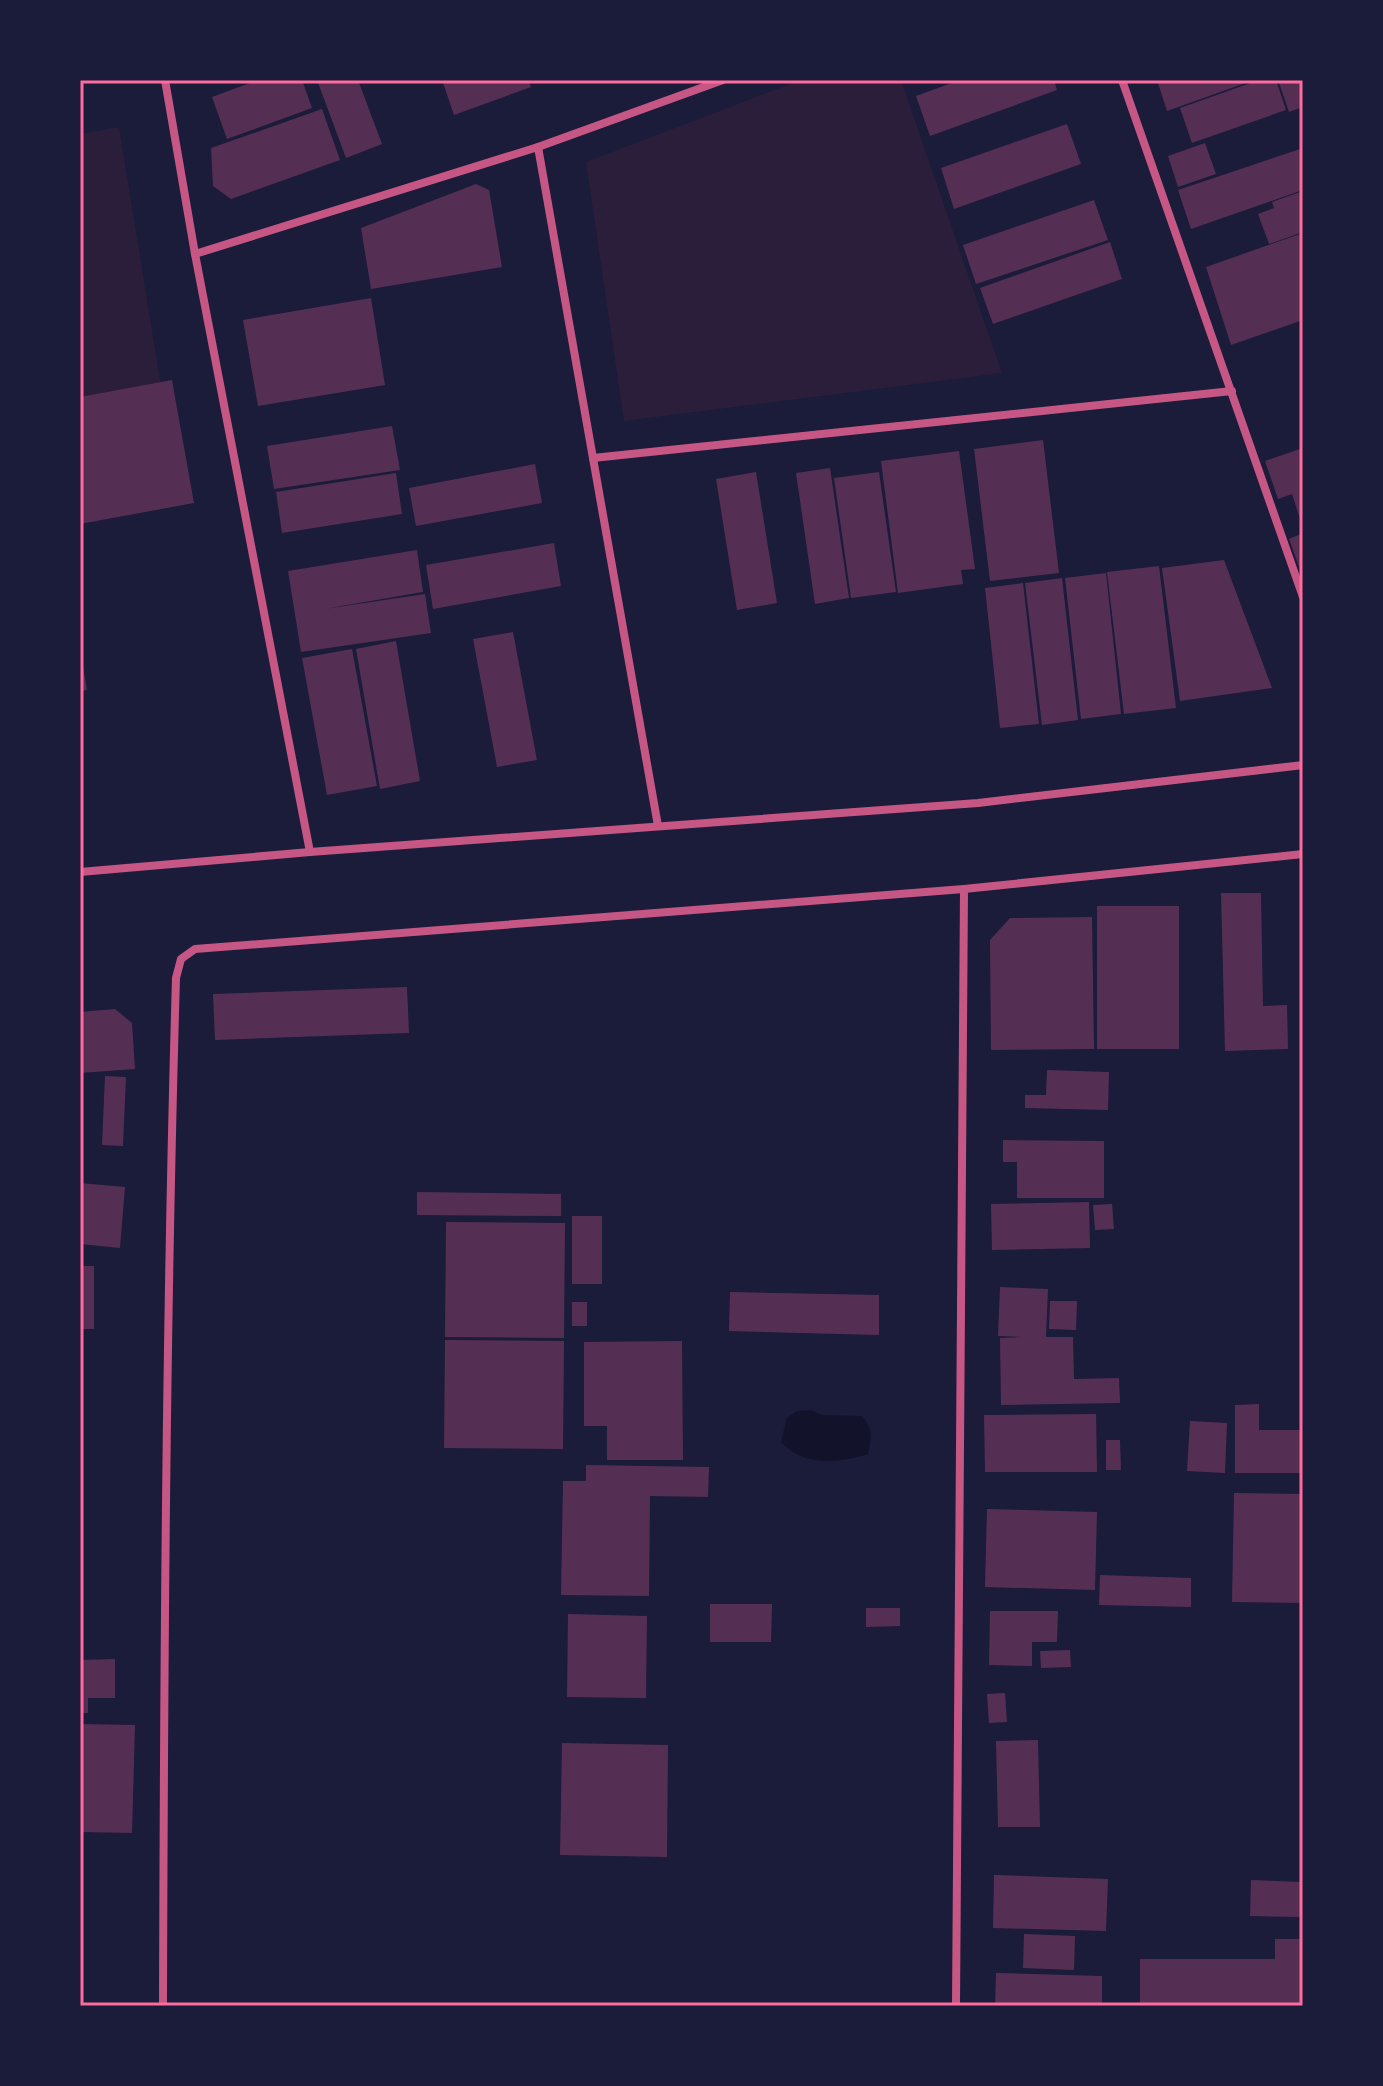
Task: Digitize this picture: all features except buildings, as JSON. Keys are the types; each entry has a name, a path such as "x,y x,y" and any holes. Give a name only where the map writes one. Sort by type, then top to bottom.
{"street":[{"path":"165,80 195,254 310,852"},
{"path":"195,254 538,147 723,80"},
{"path":"1122,80 1303,597"},
{"path":"538,147 658,826"},
{"path":"593,458 1232,391"},
{"path":"80,872 978,803 1303,765"},
{"path":"163,2006 164,1673 173,1106 176,978 181,959 195,949 211,947 964,889 1303,854"},
{"path":"956,2006 964,889"}],"shaded area":[{"path":"801,80 901,80 1002,373 624,421 586,162"},
{"path":"119,127 162,392 80,406 80,134"},
{"path":"810,1410 822,1415 862,1416 871,1434 868,1454 822,1461 800,1456 790,1450 781,1442 787,1418 797,1411"}]}
